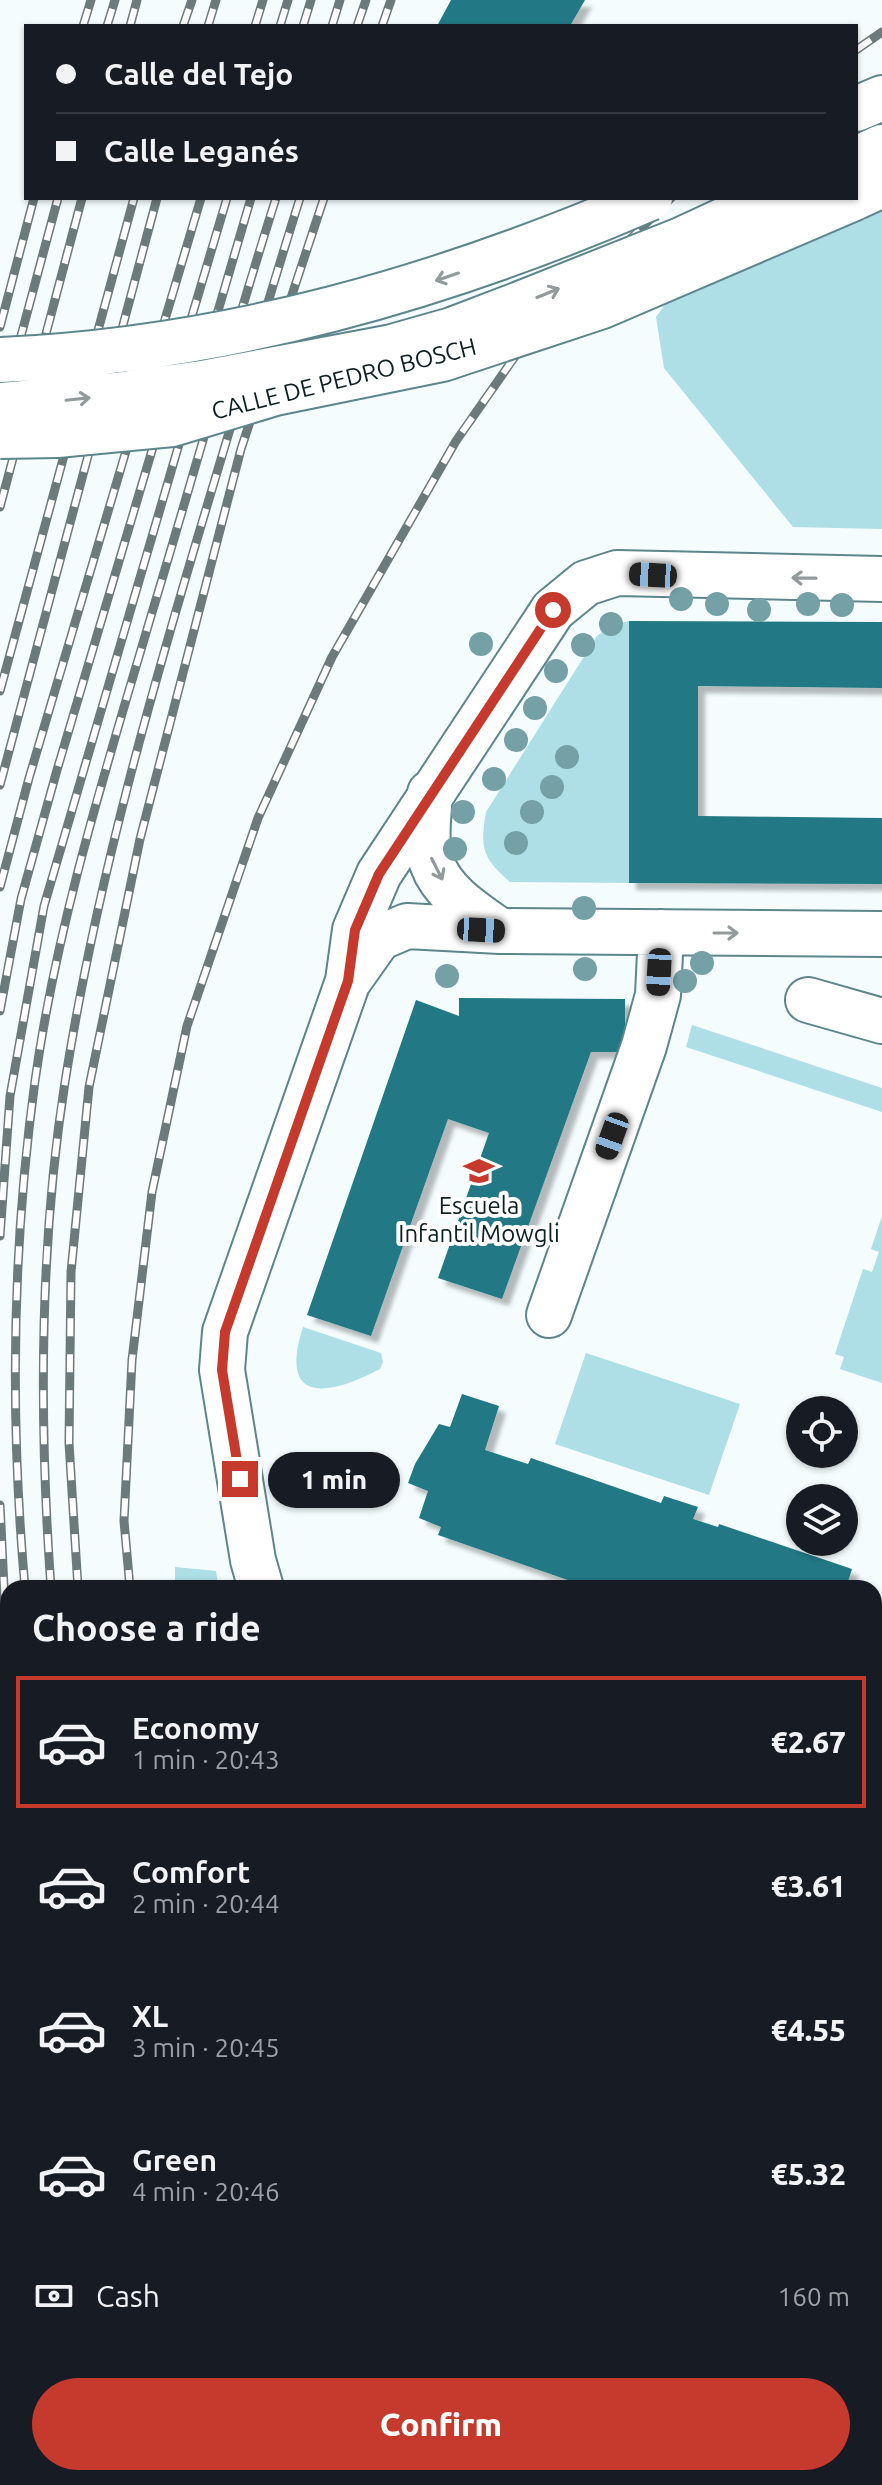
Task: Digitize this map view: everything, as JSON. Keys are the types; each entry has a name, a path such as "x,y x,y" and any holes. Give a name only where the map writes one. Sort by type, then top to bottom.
{"street":[{"path":"858,108 882,98"},
{"path":"858,158 882,147"},
{"name":"CALLE DE PEDRO BOSCH","path":"858,197 882,185"},
{"path":"0,360 175,342 255,328 354,305 487,262 645,200"},
{"name":"CALLE DE PEDRO BOSCH","path":"0,405 202,383 392,347 452,330 520,304 681,240 768,200"},
{"name":"CALLE DE PEDRO BOSCH","path":"0,436 57,435 172,424 275,393 442,359 602,306 851,200"},
{"path":"259,1580 222,1370 225,1332 348,981 355,930 379,874 553,610 586,583 617,573 882,579"},
{"path":"430,793 428,827 432,863 455,897 500,931"},
{"path":"348,981 379,938 407,926 500,931 882,934"},
{"path":"549,1315 644,1046 658,995 661,932"},
{"path":"808,1000 882,1021"}],"shaded area":[{"path":"882,203 882,529 793,527 664,368 656,317 671,296"},
{"path":"629,621 629,883 510,882 494,866 485,851 483,835 486,812 597,636 611,626"},
{"path":"692,1025 882,1088 882,1112 686,1047"},
{"path":"882,1216 882,1383 840,1369 844,1357 835,1354 863,1269 872,1272 879,1252 871,1249"},
{"path":"303,1327 381,1353 383,1362 380,1369 343,1385 327,1388 313,1387 303,1382 297,1370 297,1352"},
{"path":"586,1353 740,1404 709,1495 555,1444"},
{"path":"175,1567 216,1571 218,1580 175,1580"}],"building":[{"path":"451,0 585,0 571,24 438,24"},
{"path":"629,621 882,622 882,688 698,686 698,816 882,818 882,884 629,883"},
{"path":"459,998 625,999 625,1052 591,1052 502,1299 438,1278 489,1133 448,1119 371,1336 307,1315 416,1000 459,1016"},
{"path":"462,1394 499,1406 485,1450 528,1464 531,1458 661,1503 664,1496 698,1507 693,1519 718,1527 719,1524 786,1547 786,1556 814,1556 852,1569 849,1580 568,1580 438,1535 441,1527 419,1518 428,1491 408,1483 415,1464 439,1424 450,1427"}],"railway":[{"path":"84,24 91,0"},
{"path":"108,24 115,0"},
{"path":"131,24 137,0"},
{"path":"184,24 192,0"},
{"path":"209,24 216,0"},
{"path":"256,24 263,0"},
{"path":"281,24 288,0"},
{"path":"304,24 311,0"},
{"path":"333,24 340,0"},
{"path":"358,24 366,0"},
{"path":"383,24 391,0"},
{"path":"858,49 882,32"},
{"path":"0,327 33,200"},
{"path":"0,414 57,200"},
{"path":"0,507 81,200"},
{"path":"0,691 133,200"},
{"path":"0,785 156,200"},
{"path":"0,887 29,778 200,200"},
{"path":"0,1011 21,899 57,770 226,200"},
{"path":"0,1236 10,1096 44,906 250,200"},
{"path":"24,1580 17,1462 18,1271 27,1144 44,1022 100,789 275,200"},
{"path":"50,1580 43,1398 46,1271 56,1145 78,1009 92,936 145,720 299,200"},
{"path":"78,1580 69,1443 71,1272 89,1087 140,839 241,449 323,200"},
{"path":"129,1580 124,1521 132,1360 152,1192 187,1026 258,818 332,657 456,441 516,355 669,200"},
{"path":"0,1505 4,1580"}],"place":[{"name":"Escuela Infantil Mowgli","path":"479,1171"}],"route":[{"path":"240,1479 222,1370 225,1332 348,981 355,930 379,874 553,610"}]}
